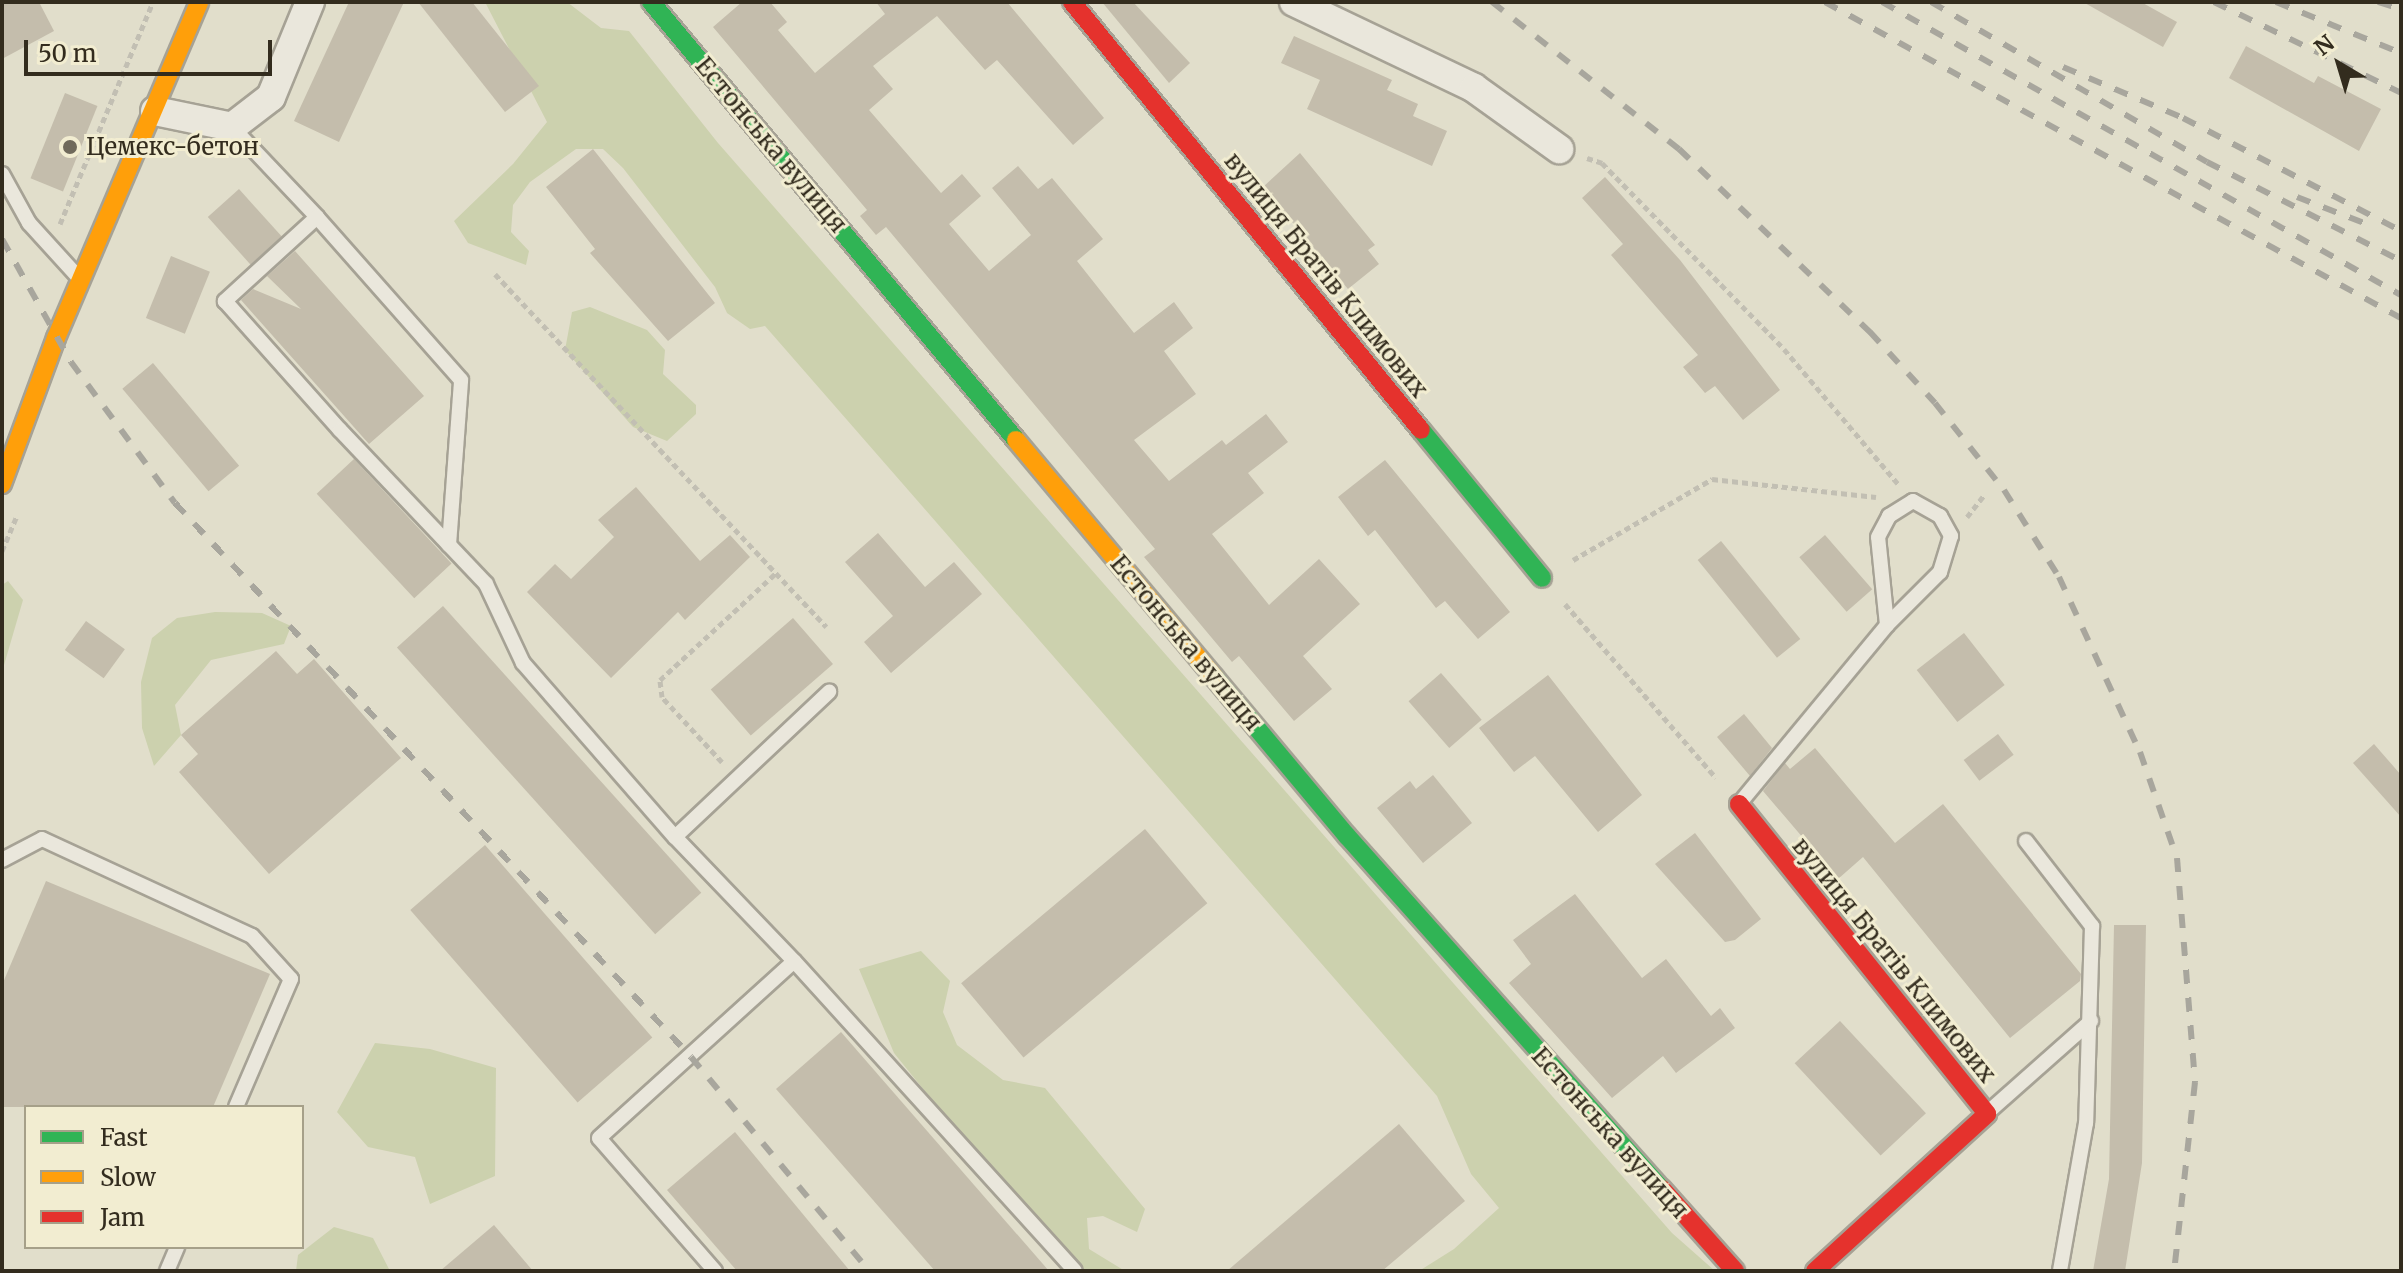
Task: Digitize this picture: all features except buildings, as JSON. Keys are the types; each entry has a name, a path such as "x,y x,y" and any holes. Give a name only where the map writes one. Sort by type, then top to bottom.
{"street":[{"path":"2,484 82,281 199,2"},
{"path":"155,111 232,127 271,97 310,2"},
{"name":"Естонська вулиця","path":"651,2 1347,836 1735,1271"},
{"name":"вулиця Братів Климових","path":"1072,2 1542,578"},
{"path":"1294,2 1474,88 1559,149"},
{"name":"вулиця Братів Климових","path":"1739,804 1987,1114 1815,1271"}],"lane":[{"path":"232,127 317,217 461,380 449,545"},
{"path":"2,174 51,251 82,281"},
{"path":"317,217 225,301 486,584 523,663 675,837 794,961 1075,1271"},
{"path":"1739,804 1887,625 1940,572 1951,536 1940,516 1913,501 1889,516 1878,537 1887,625"},
{"path":"675,837 829,692"},
{"path":"2,860 42,839 252,936 291,979 237,1105"},
{"path":"2026,841 2092,926 2086,1123 2060,1271"},
{"path":"715,1271 599,1138 794,961"},
{"path":"1987,1114 2091,1021"},
{"path":"167,1271 176,1249"}],"path":[{"path":"51,251 68,195 153,2"},
{"path":"1559,149 1602,163 1784,349 1913,501"},
{"path":"495,274 826,627"},
{"path":"1739,804 1542,578 1712,479 1913,501"},
{"path":"737,778 662,697 660,680 776,573"}],"green space":[{"path":"485,2 567,2 601,28 629,31 718,143 1672,1233 1715,1271 1419,1271 1454,1249 1499,1208 1471,1174 1437,1096 765,326 750,329 727,313 715,287 623,168 603,149 576,149 530,182 513,205 511,232 529,251 526,265 468,243 454,221 513,164 547,122"},
{"path":"590,307 647,330 665,350 663,374 696,405 696,414 667,441 633,427 565,350 572,312"},
{"path":"8,581 23,600 2,672 2,585"},
{"path":"215,612 262,613 291,626 284,644 211,660 175,705 181,735 154,766 142,728 141,682 152,638 177,618"},
{"path":"921,951 950,981 943,1012 957,1045 1003,1080 1045,1088 1145,1209 1137,1232 1103,1216 1087,1218 1089,1249 1125,1271 1070,1271 894,1053 859,969"},
{"path":"375,1043 430,1049 496,1068 495,1176 430,1204 415,1157 368,1147 337,1112"},
{"path":"334,1227 373,1238 390,1271 296,1271 298,1255"}],"railway":[{"path":"1492,2 1679,149 1870,332 1935,403 2004,490 2059,577 2140,752 2177,858 2195,1082 2174,1271"},
{"path":"1825,2 2401,318"},
{"path":"1882,2 2401,295"},
{"path":"1931,2 2207,162 2401,261"},
{"path":"2214,2 2401,93"},
{"path":"2276,2 2401,53"},
{"path":"2378,2 2401,9"},
{"path":"2063,67 2183,118 2401,231"},
{"path":"2297,197 2364,223"},
{"path":"2,239 71,362 175,503 691,1057 869,1271"}],"traffic: fast":[{"path":"651,2 1016,440"},
{"path":"1421,430 1542,578"},
{"path":"1214,677 1347,836 1662,1189"}],"traffic: slow":[{"path":"2,484 56,338 199,2"},
{"path":"1016,440 1214,677"}],"traffic: jam":[{"path":"1072,2 1421,430"},
{"path":"1739,804 1987,1114 1815,1271"},
{"path":"1662,1189 1735,1271"}],"place":[{"name":"Цемекс-бетон","path":"70,147"}]}
